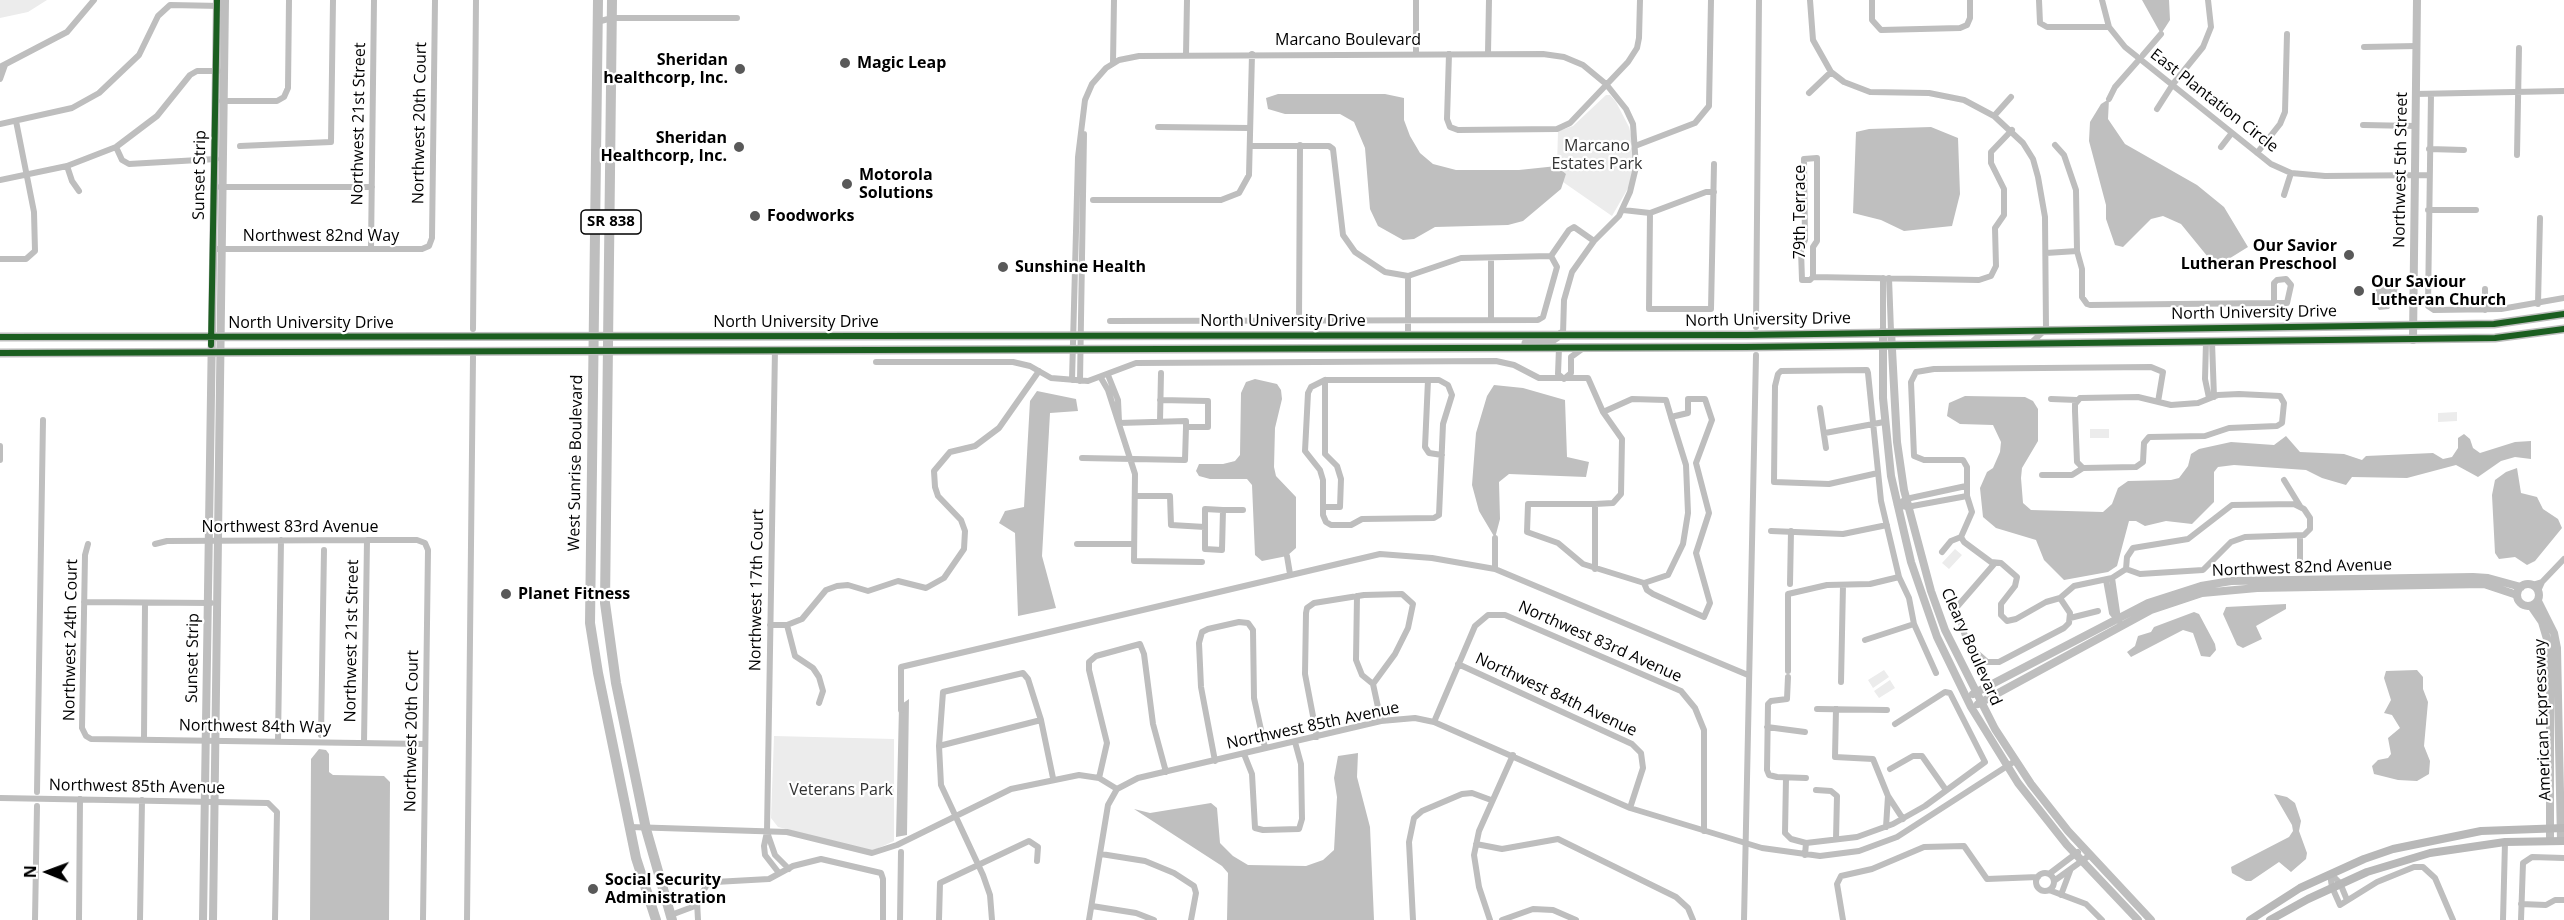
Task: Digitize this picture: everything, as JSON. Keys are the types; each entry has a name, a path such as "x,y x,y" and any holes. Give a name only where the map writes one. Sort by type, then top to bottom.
{"highway":[{"name":"West Sunrise Boulevard","path":"598,0 590,623 630,827 640,871 656,920"},
{"name":"West Sunrise Boulevard","path":"612,0 610,350 605,603 616,683 646,829 671,918"}],"main road":[{"name":"North University Drive","path":"0,337 1652,334 2412,323 2494,324 2564,314"},
{"path":"2209,342 2222,327"},
{"name":"North University Drive","path":"0,353 1887,346 2495,338 2564,329"},
{"path":"1415,348 1423,334"},
{"path":"1494,349 1552,340 1563,334"},
{"path":"1559,348 1578,339 1647,338 1652,334"},
{"path":"918,349 948,335"},
{"path":"754,350 769,343 773,336"},
{"path":"775,349 788,336"},
{"path":"50,352 60,337"},
{"path":"2250,920 2300,888 2364,859 2437,838 2501,829 2562,828"},
{"path":"2270,920 2336,885 2367,872 2430,853 2505,842 2562,841"}],"street":[{"path":"0,79 2,66 21,54 48,44 67,32 94,0"},
{"path":"215,101 278,101 284,97 288,88 289,0"},
{"name":"Northwest 21st Street","path":"371,249 374,0"},
{"name":"Northwest 20th Court","path":"429,246 432,238 435,0"},
{"path":"1072,380 1077,334 1078,157 1085,100 1092,84 1113,63 1114,0"},
{"path":"1186,55 1187,0"},
{"path":"1416,0 1416,52"},
{"path":"1488,53 1489,0"},
{"path":"1449,54 1447,120 1450,127 1458,130 1557,129 1570,123 1628,62 1637,48 1640,0"},
{"path":"1635,146 1695,123 1709,106 1711,0"},
{"path":"1810,0 1814,40 1831,72 1844,82 1860,90 1942,94 1975,105 1995,116 2012,130 2028,151 2044,201 2046,253 2046,329 2029,344"},
{"path":"1872,0 1872,20 1881,30 1960,28 1966,25 1970,0"},
{"path":"2039,0 2040,23 2047,27 2109,27"},
{"name":"East Plantation Circle","path":"2102,0 2109,27 2125,47 2173,84 2231,134 2291,173 2428,175"},
{"path":"2157,109 2207,39 2211,27 2208,0"},
{"name":"Northwest 5th Street","path":"2413,340 2417,0"},
{"path":"0,124 72,108 99,93 139,55 163,9 170,5 221,3"},
{"name":"Sunset Strip","path":"216,336 212,249 216,71 221,3"},
{"name":"Sunset Strip","path":"203,920 207,541 222,249 224,159 225,71 221,3"},
{"path":"597,22 612,18 737,18"},
{"path":"2257,153 2280,123 2285,112 2287,34"},
{"path":"2364,47 2416,46"},
{"path":"2517,155 2519,48"},
{"name":"Marcano Boulevard","path":"1113,63 1138,56 1252,54 1416,52 1564,57 1582,65 1606,84 1626,109 1633,124 1634,176 1623,210"},
{"path":"1093,200 1221,200 1239,193 1249,175 1252,54"},
{"path":"0,180 67,166 116,147 157,116 190,75 197,71 225,71"},
{"path":"1809,93 1831,72"},
{"path":"2415,94 2564,91"},
{"path":"2431,94 2428,175 2428,306 2434,310 2485,310 2538,304 2564,298"},
{"path":"1995,116 2011,97"},
{"path":"0,259 26,259 35,251 34,212 16,121"},
{"path":"2363,125 2415,126"},
{"path":"1158,127 1250,128"},
{"path":"1814,277 1978,280 1991,276 1996,266 1995,228 2004,215 2004,189 1990,158 1995,146 2012,130"},
{"path":"2221,147 2231,134"},
{"path":"2046,253 2077,251 2076,190 2064,154 2055,145"},
{"path":"1250,146 1300,146 1332,149 1343,235 1355,252 1385,272 1408,276 1461,258 1551,256"},
{"path":"1299,321 1300,146"},
{"path":"116,147 122,160 129,164 224,159"},
{"path":"2429,149 2464,150"},
{"name":"79th Terrace","path":"1816,158 1816,242 1813,247 1814,277 1810,280 1802,280 1802,250 1805,240 1804,159 1816,158"},
{"path":"1650,213 1650,309 1711,309 1714,164"},
{"path":"67,166 72,182 79,191"},
{"path":"2284,195 2291,173"},
{"path":"213,187 372,187"},
{"path":"1563,334 1564,300 1569,280 1594,241 1623,210 1650,213 1706,192 1714,192"},
{"path":"2428,210 2476,210"},
{"path":"2538,304 2540,218"},
{"path":"1551,256 1569,230 1574,227 1594,241"},
{"name":"Northwest 82nd Way","path":"212,249 422,249 429,246"},
{"name":"North University Drive","path":"2077,251 2082,269 2082,297 2085,303 2274,303"},
{"path":"1110,321 1541,320 1557,267 1551,256"},
{"path":"1491,259 1491,320"},
{"path":"1408,276 1408,334"},
{"path":"1886,278 1887,331"},
{"path":"2485,289 2485,310"},
{"name":"Cleary Boulevard","path":"1887,331 1884,422 1896,501 1921,594 1966,698 2006,767 2076,855 2138,920"},
{"path":"2209,342 2212,397"},
{"name":"Cleary Boulevard","path":"1887,346 1906,503 1930,591 1975,693 2015,761 2083,848 2151,920"},
{"path":"1559,348 1558,374 1564,379"},
{"path":"1564,379 1570,373 1571,357 1582,348"},
{"name":"Northwest 17th Court","path":"775,349 767,832 764,836 765,855 779,873"},
{"path":"1076,349 1080,381"},
{"name":"Sunset Strip","path":"213,920 218,541 215,351"},
{"path":"876,362 1013,362 1030,366 1051,378 1080,381 1105,376 1136,363 1496,361 1514,365 1539,378 1588,378 1603,412 1622,440 1621,494 1613,503 1528,504 1527,532 1558,543 1576,560 1595,569 1644,583 1668,575 1683,544 1688,513 1686,465 1666,400 1632,399 1603,412"},
{"path":"2126,568 2109,579 2074,586 2060,598 2011,621 2004,619 2001,604 2015,586 2017,577 2001,563 1995,563 1964,542 1961,537 1964,524 1971,516 1966,486 1967,467 1963,460 1924,459 1914,456 1911,382 1916,372 1934,369 2151,367 2163,372 2158,402"},
{"path":"1878,473 1829,484 1778,484 1773,479 1778,374 1781,371 1867,370 1869,373 1881,501 1899,577 1909,598 1914,624 1936,673"},
{"path":"771,626 787,625 802,619 831,587 843,585 868,591 898,581 926,588 944,578 959,558 965,543 964,525 938,496 934,488 934,471 950,452 975,446 999,428 1039,371"},
{"path":"1160,421 1161,373"},
{"path":"1105,376 1135,474 1134,561 1202,562"},
{"path":"1323,507 1340,507 1341,479 1337,466 1325,454 1325,380"},
{"path":"1325,380 1428,380 1445,382 1452,395 1443,424 1441,511 1434,518 1362,519 1351,525 1326,522 1323,507 1323,480 1320,470 1305,451 1305,419 1308,393 1311,387 1325,380"},
{"path":"1428,380 1425,447 1429,453 1442,455"},
{"path":"2042,475 2072,475 2083,468 2139,466 2144,458 2144,443 2153,436 2211,435 2229,428 2277,426 2284,420 2283,399 2277,395 2212,397 2198,403 2158,402 2148,398 2106,396 2078,400 2051,399"},
{"path":"1644,583 1647,590 1653,594 1704,618 1710,603 1697,551 1709,513 1696,463 1712,420 1705,399 1688,399 1688,413 1671,417"},
{"path":"1161,400 1208,400 1208,427 1186,427"},
{"path":"2078,400 2075,411 2076,457 2083,468"},
{"path":"1820,408 1826,448"},
{"path":"1082,458 1185,460 1186,421 1119,423"},
{"path":"1825,433 1884,422"},
{"path":"0,446 0,460"},
{"path":"2126,568 2140,574 2203,570 2231,542 2245,537 2300,536 2307,533 2310,518 2284,480"},
{"path":"1906,503 1966,486"},
{"path":"1953,489 1954,498"},
{"path":"1135,496 1170,496 1171,525 1205,527"},
{"path":"1881,501 1906,503 1967,496"},
{"path":"1595,504 1595,569"},
{"path":"2126,568 2127,557 2133,548 2140,544 2182,541 2232,505 2300,506"},
{"path":"1223,510 1222,550 1205,549 1205,509 1243,510"},
{"path":"1771,531 1843,534 1887,525"},
{"path":"1790,584 1791,531"},
{"path":"2300,536 2300,561"},
{"path":"1942,552 1951,541 1961,537"},
{"path":"278,741 281,540"},
{"name":"Northwest 83rd Avenue","path":"155,544 167,541 281,540 417,540 425,543"},
{"name":"Northwest 21st Street","path":"364,742 367,540"},
{"name":"Northwest 20th Court","path":"423,920 428,550 425,543"},
{"name":"Northwest 24th Court","path":"86,736 82,728 85,555 88,544"},
{"path":"1077,544 1134,544"},
{"path":"2535,588 2534,604 2521,604 2519,591 2535,588 2564,559"},
{"path":"1995,563 1956,608 1968,645 1982,659 1994,664 2000,662 2064,628 2070,618 2098,611"},
{"path":"1806,778 1769,775 1767,770 1768,704 1771,701 1787,699 1788,594 1827,585 1869,584 1899,577"},
{"path":"2109,579 2120,622"},
{"name":"Northwest 82nd Avenue","path":"1966,698 2120,622 2184,597 2230,589 2484,584 2519,591"},
{"path":"1841,682 1843,585"},
{"path":"1317,736 1305,674 1307,608 1314,603 1357,596 1402,594 1410,599 1413,609 1408,628 1395,654 1373,684"},
{"path":"1909,598 1921,594"},
{"path":"1357,596 1356,660 1362,675 1373,684 1381,721"},
{"path":"2060,598 2070,618"},
{"path":"84,602 217,603"},
{"path":"144,740 145,603"},
{"name":"American Expressway","path":"2534,604 2554,633 2558,679 2562,841"},
{"name":"Northwest 83rd Avenue","path":"1458,664 1475,626 1488,615 1505,615 1681,691 1695,708 1704,730 1704,831"},
{"path":"1215,761 1201,687 1200,643 1202,632 1239,622 1248,622 1253,630 1254,699 1265,748"},
{"name":"Northwest 82nd Avenue","path":"1971,707 2120,622"},
{"path":"1864,640 1914,624"},
{"path":"787,625 792,652 813,668 819,677 823,691 819,704"},
{"path":"1099,778 1107,742 1089,662 1096,656 1140,644 1144,654 1153,724 1166,772"},
{"path":"1434,722 1458,664"},
{"name":"Northwest 84th Avenue","path":"1458,664 1632,744 1641,753 1643,768 1630,808"},
{"path":"992,920 990,895 941,784 939,746 943,692 1023,673 1028,679 1041,720 1053,778"},
{"name":"American Expressway","path":"2550,841 2550,756 2558,679"},
{"path":"601,687 616,683"},
{"path":"1786,778 1785,833 1791,839 1806,843 1857,837 1903,819 1925,806 1985,762 1950,693 1945,692 1895,724"},
{"path":"1816,709 1887,710"},
{"path":"1836,710 1835,757 1873,759 1888,796 1903,819"},
{"name":"Northwest 85th Avenue","path":"1117,789 1137,778 1381,721 1415,718 1434,722 1630,808 1738,842 1805,855 1837,854 1867,849 1897,837 1932,817 2015,761"},
{"path":"939,746 1041,720"},
{"path":"1767,727 1805,732"},
{"name":"Northwest 84th Way","path":"86,736 91,739 424,744"},
{"path":"1244,754 1252,774 1255,828 1263,830 1299,829 1302,819 1301,764 1295,742"},
{"path":"1490,920 1476,875 1476,844 1491,800 1512,755"},
{"path":"1890,769 1913,756 1922,756 1946,790"},
{"path":"2550,756 2559,770"},
{"path":"630,827 787,832 872,853 897,845 1011,789 1053,778 1079,775 1099,778 1117,789 1108,805 1089,920"},
{"path":"1816,790 1831,791 1837,796 1836,839"},
{"path":"1413,920 1409,830 1414,818 1422,811 1462,794 1472,793 1491,800"},
{"path":"1886,826 1888,796"},
{"name":"Northwest 85th Avenue","path":"0,798 268,803 277,812 275,920"},
{"path":"79,920 80,799"},
{"path":"140,920 142,800"},
{"path":"1925,806 1932,817"},
{"path":"767,832 775,855 789,869"},
{"path":"1476,844 1502,849 1558,839 1676,897 1688,908 1693,920"},
{"path":"939,920 940,883 1029,841 1038,847 1036,861"},
{"path":"2503,920 2505,842"},
{"path":"1805,855 1806,843"},
{"path":"1843,920 1837,884 1841,876 1872,869 1924,847 1964,846 1987,879 2038,877 2044,873 2049,874 2083,848"},
{"path":"1101,854 1145,861 1174,873 1194,886 1191,920"},
{"path":"2049,890 2054,881 2090,855"},
{"path":"2521,920 2523,863 2532,857 2564,858"},
{"path":"698,920 695,906 702,890 714,882 769,879 807,861 821,860 877,870 883,879 883,920"},
{"path":"2336,885 2340,905 2377,882 2414,867 2423,867 2435,878 2453,920"},
{"path":"2061,895 2070,871"},
{"path":"2049,874 2054,881"},
{"path":"2330,874 2347,900"},
{"path":"2038,877 2038,888 2086,904 2102,920"},
{"path":"2521,904 2546,904 2555,900 2564,900"},
{"path":"671,918 695,906"},
{"path":"1092,906 1136,914 1154,920"},
{"path":"1502,920 1533,909 1553,910 1576,920"}],"green space":[{"path":"0,0 47,0 28,12 0,18"},
{"name":"Marcano Estates Park","path":"1606,95 1610,95 1616,102 1629,127 1635,151 1631,183 1612,216 1563,182 1566,174 1557,166 1558,131 1573,126"},
{"path":"2457,412 2457,421 2438,422 2438,413"},
{"path":"2090,429 2109,429 2109,438 2090,438"},
{"path":"1955,549 1962,555 1949,569 1942,563"},
{"path":"1884,670 1889,677 1873,688 1868,680"},
{"path":"1890,680 1895,688 1879,698 1874,691"},
{"name":"Veterans Park","path":"774,736 894,739 894,841 872,851 778,827 771,818"}],"shaded area":[{"path":"2142,0 2169,0 2170,20 2161,34"},
{"path":"1278,94 1385,94 1404,98 1404,120 1410,136 1420,153 1433,164 1456,170 1519,170 1557,166 1566,174 1561,189 1523,221 1508,225 1435,227 1414,239 1403,240 1378,226 1370,209 1365,148 1354,122 1340,114 1285,114 1268,109 1266,98"},
{"path":"2109,99 2108,119 2125,144 2197,185 2224,207 2248,247 2227,260 2212,262 2181,224 2163,216 2151,219 2123,247 2115,245 2106,219 2106,205 2089,141 2090,122 2101,104"},
{"path":"1931,127 1958,138 1960,194 1952,226 1904,231 1881,220 1853,213 1856,132 1869,129"},
{"path":"2391,281 2398,287 2395,300 2389,309 2379,310 2375,303 2376,288 2378,285"},
{"path":"1255,379 1277,384 1281,390 1282,399 1275,428 1274,467 1276,476 1296,497 1296,548 1287,556 1262,561 1255,555 1252,485 1247,479 1210,479 1199,476 1196,471 1199,464 1223,464 1235,461 1240,455 1241,393 1246,382"},
{"path":"1494,385 1523,388 1565,400 1567,457 1589,462 1586,477 1509,474 1499,482 1500,519 1495,538 1479,511 1472,485 1476,433 1487,396"},
{"path":"1037,391 1076,399 1078,411 1050,413 1042,556 1056,608 1018,616 1015,533 999,523 1005,511 1024,507 1030,401"},
{"path":"1965,396 2025,397 2033,401 2038,409 2038,441 2022,468 2021,478 2023,503 2031,510 2103,512 2112,504 2118,488 2128,481 2179,478 2188,466 2191,454 2199,449 2231,442 2274,445 2286,436 2300,452 2344,454 2362,460 2366,456 2433,453 2443,459 2452,457 2458,448 2458,438 2464,434 2470,439 2473,448 2480,453 2515,442 2531,441 2531,459 2515,457 2501,461 2478,477 2456,465 2407,478 2352,477 2346,485 2322,478 2306,470 2234,465 2218,467 2214,472 2214,502 2192,524 2166,521 2145,526 2136,521 2129,521 2117,566 2108,572 2064,580 2044,560 2036,540 1996,528 1983,517 1980,488 1987,472 1993,468 2000,452 2001,442 1993,425 1960,424 1947,416 1949,403"},
{"path":"2517,468 2521,493 2537,497 2543,509 2558,519 2562,528 2535,561 2527,565 2515,557 2499,559 2495,553 2492,495 2495,480"},
{"path":"2286,604 2286,609 2256,626 2262,639 2243,648 2237,645 2223,614 2226,607"},
{"path":"2194,612 2199,614 2215,644 2216,650 2210,657 2201,656 2193,633 2183,630 2131,657 2127,652 2135,646 2138,636 2151,632 2154,627"},
{"path":"2417,670 2423,677 2423,689 2428,702 2424,746 2430,761 2429,774 2417,781 2398,780 2374,774 2372,766 2378,760 2388,758 2391,754 2388,738 2400,728 2392,715 2384,713 2391,700 2384,678 2386,671"},
{"path":"909,699 907,835 896,837 899,706"},
{"path":"319,749 326,750 329,754 329,772 333,775 384,776 390,782 389,920 310,920 311,759"},
{"path":"1358,753 1357,777 1370,827 1374,920 1227,920 1228,873 1222,866 1134,809 1150,813 1211,803 1217,808 1220,843 1233,856 1248,865 1306,866 1323,860 1334,850 1337,797 1334,778 1338,756"},
{"path":"2274,794 2287,797 2295,803 2301,821 2299,831 2307,853 2306,859 2291,872 2279,862 2251,881 2246,881 2232,873 2231,867 2289,837 2293,831 2292,825"}],"waterway":[{"path":"240,146 331,142 333,0"},
{"path":"473,329 476,0"},
{"path":"1756,327 1759,0"},
{"path":"2143,55 2161,34"},
{"path":"2109,99 2115,87 2137,62"},
{"path":"1744,920 1756,355"},
{"path":"467,920 473,357"},
{"path":"37,792 43,420"},
{"path":"1495,538 1495,569"},
{"path":"321,735 324,550"},
{"path":"901,710 901,667 1380,554 1432,558 1495,569 1748,675"},
{"path":"1287,556 1290,574"},
{"path":"35,920 37,806"},
{"path":"900,920 901,852"}],"cycle path":[{"path":"211,345 217,0"},
{"path":"0,337 1747,335 2494,324 2564,314"},
{"path":"0,353 1745,347 2495,338 2564,329"}],"place":[{"name":"Magic Leap","path":"845,63"},
{"name":"Sheridan healthcorp, Inc.","path":"740,69"},
{"name":"Sheridan Healthcorp, Inc.","path":"739,147"},
{"name":"Motorola Solutions","path":"847,184"},
{"name":"Foodworks","path":"755,216"},
{"name":"Our Savior Lutheran Preschool","path":"2349,255"},
{"name":"Sunshine Health","path":"1003,267"},
{"name":"Our Saviour Lutheran Church","path":"2359,291"},
{"name":"Planet Fitness","path":"506,594"},
{"name":"Social Security Administration","path":"593,889"}]}
